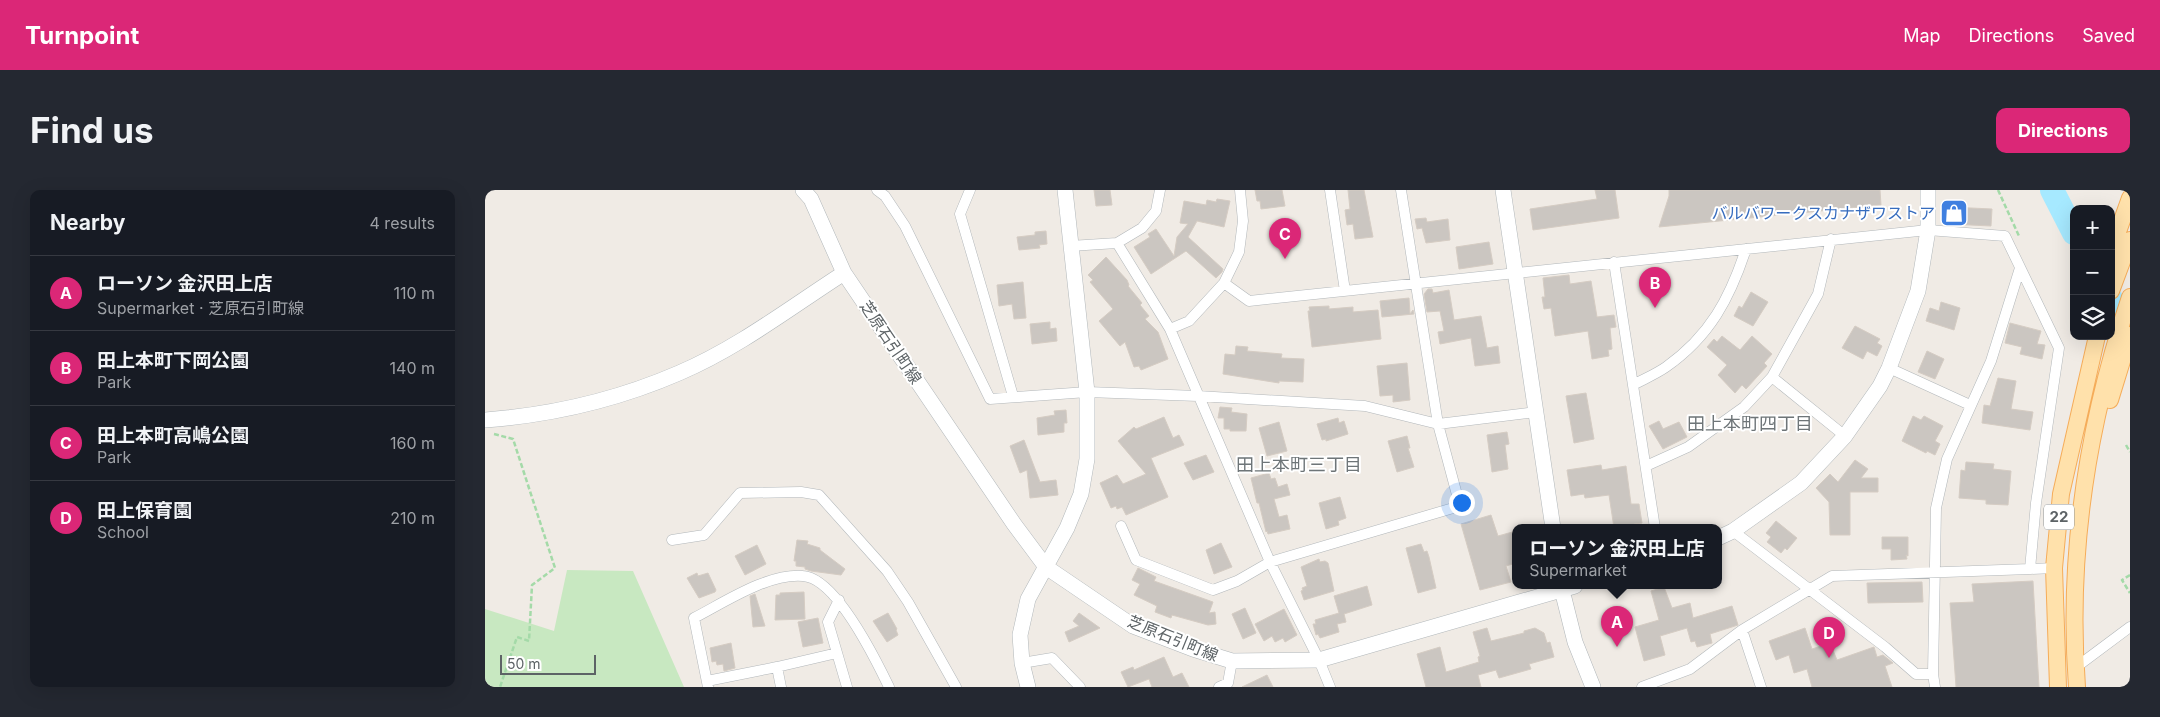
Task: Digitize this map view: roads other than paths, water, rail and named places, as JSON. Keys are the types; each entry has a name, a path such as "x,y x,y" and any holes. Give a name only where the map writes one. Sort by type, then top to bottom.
{"main road":[{"path":"2112,250 2127,205"},
{"path":"2115,280 2130,240"},
{"name":"22","path":"2077,687 2074,585 2079,526 2109,383 2130,297"},
{"name":"22","path":"2109,383 2130,335"},
{"name":"22","path":"2058,687 2054,568 2066,430 2084,340"},
{"name":"22","path":"2061,494 2095,344"}],"street":[{"name":"芝原石引町線","path":"803,190 811,199 845,273 1014,524 1046,567 1133,626 1193,649 1232,661 1319,660 1559,589"},
{"path":"877,190 885,196 905,226 990,399 1087,392 1197,396 1365,406 1438,424 1536,412"},
{"path":"970,190 960,214 1013,396"},
{"path":"1028,687 1022,663 1020,635 1028,599 1067,528 1081,494 1087,460 1087,392 1065,190"},
{"path":"1070,246 1117,243 1142,228 1156,211 1160,190"},
{"path":"1170,329 1189,321 1224,283 1239,252 1243,221 1240,190"},
{"path":"1331,190 1345,291"},
{"path":"1121,526 1136,560 1213,590 1237,581 1270,562 1460,506 1438,424 1414,284 1401,190"},
{"path":"1503,190 1552,524"},
{"path":"1722,536 1733,531 1801,483 1845,436 1880,386 1889,368 1918,291 1928,230 1928,190"},
{"path":"1224,283 1249,301 1928,230 2005,236 2059,348 2036,503 2030,569"},
{"path":"1645,466 1688,447 1744,407 1773,377 1818,294 1831,239"},
{"path":"1117,243 1170,329 1197,396 1270,562 1319,660 1330,687"},
{"path":"1633,385 1666,367 1703,336 1721,310 1736,280 1746,248"},
{"path":"1614,262 1654,524"},
{"path":"1935,687 1933,674 1936,508 1947,459 1991,361 2020,268"},
{"path":"485,420 513,418 565,409 631,391 680,373 729,348 845,273"},
{"path":"1889,368 1971,406"},
{"path":"1773,377 1845,436"},
{"path":"672,540 704,536 739,493 801,492 819,495 887,571 908,602 955,687"},
{"path":"1733,531 1885,647 1916,674 1933,674"},
{"path":"1642,687 1690,669 1742,630 1831,576 1934,574 2054,568"},
{"path":"837,654 708,684 694,618 762,584 781,578 805,576 819,582 839,600 877,662 889,687"},
{"name":"芝原石引町線","path":"1566,589 1575,642 1593,687"},
{"path":"839,600 829,622 847,687"},
{"path":"2075,668 2130,628"},
{"path":"1742,630 1761,687"},
{"path":"1022,663 1052,658 1080,687"},
{"path":"1219,687 1228,683 1232,661"},
{"path":"777,667 781,687"}],"waterway":[{"path":"2052,190 2070,225"},
{"path":"2115,306 2130,332"}],"place":[{"name":"バルバワークスカナザワストア","path":"1954,213"},
{"name":"田上本町高嶋公園","path":"1285,259"},
{"name":"田上本町下岡公園","path":"1655,308"},
{"name":"ローソン 金沢田上店","path":"1617,647"},
{"name":"田上保育園","path":"1829,658"}],"district":[{"name":"田上本町四丁目","path":"1750,424"},
{"name":"田上本町三丁目","path":"1299,465"}]}
